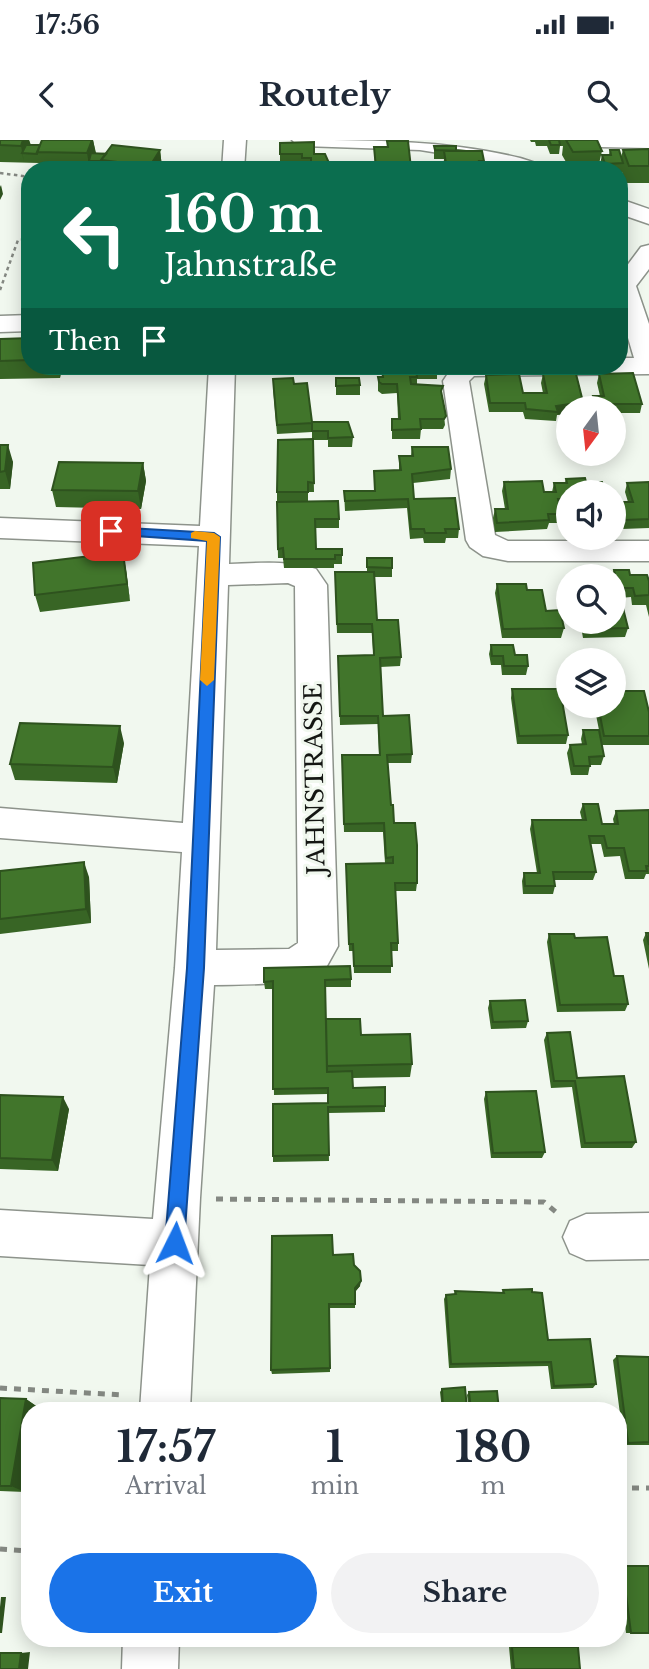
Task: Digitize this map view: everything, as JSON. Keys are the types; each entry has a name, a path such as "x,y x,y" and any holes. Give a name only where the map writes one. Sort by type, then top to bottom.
{"street":[{"path":"234,161 235,140"},
{"path":"303,140 430,142 473,150 506,161"},
{"path":"425,161 430,142"},
{"path":"607,143 649,142"},
{"path":"628,209 649,217"},
{"path":"628,281 649,252"},
{"path":"628,299 649,365 628,365"},
{"path":"0,324 21,323"},
{"path":"166,1402 177,1198 202,839 211,575 222,375"},
{"path":"458,375 456,380 481,540 494,549 508,551 649,551"},
{"path":"0,528 137,531 214,537"},
{"name":"JAHNSTRASSE","path":"195,968 289,966 309,961 318,946 311,585 305,576 288,573 211,575"},
{"path":"0,823 202,839"},
{"path":"0,1233 175,1243"},
{"path":"586,1237 649,1236"},
{"path":"150,1669 151,1647"}],"path":[{"path":"0,173 21,176"},
{"path":"0,290 18,240 21,240"},
{"path":"177,1198 544,1202 586,1237"},
{"path":"0,1388 145,1402"},
{"path":"627,1488 649,1488"},
{"path":"0,1549 21,1550"}],"building":[{"path":"0,140 23,140 21,146 0,145"},
{"path":"42,140 92,140 87,153 37,152"},
{"path":"549,140 559,140 560,145 551,145"},
{"path":"566,140 597,140 602,151 573,152"},
{"path":"387,141 408,141 410,161 375,161 374,147 388,147"},
{"path":"314,142 314,154 325,154 328,161 311,161 311,158 302,158 302,154 280,154 280,143"},
{"path":"26,145 40,145 37,154 22,153"},
{"path":"112,145 160,150 153,161 101,160"},
{"path":"434,146 456,146 456,150 466,151 435,150"},
{"path":"649,149 649,166 629,166 623,150"},
{"path":"610,150 619,150 622,161 604,161 602,155 611,155"},
{"path":"444,151 482,151 484,161 479,161 446,161"},
{"path":"91,153 106,154 101,161 89,161"},
{"path":"21,338 21,360 0,361 0,339"},
{"path":"633,373 642,404 626,404 626,396 604,396 599,375"},
{"path":"417,375 410,377 411,384 443,386 441,391 446,416 444,419 420,419 421,429 392,430 392,419 400,419 397,384 382,384 378,377"},
{"path":"486,375 519,375 523,393 547,393 543,375 576,375 582,396 556,396 556,412 526,409 525,403 490,403"},
{"path":"293,378 294,384 307,383 312,422 348,422 353,437 328,438 328,431 312,431 312,423 277,425 273,379"},
{"path":"336,378 359,378 360,385 336,386"},
{"path":"313,439 314,483 308,482 308,492 277,492 278,440"},
{"path":"0,445 8,445 5,471 0,472"},
{"path":"412,447 448,447 451,469 412,474 414,499 455,498 459,529 445,529 446,533 425,533 424,529 411,529 408,499 345,501 344,491 375,491 374,471 401,470 399,456 413,456"},
{"path":"59,462 143,463 138,491 52,490"},
{"path":"542,481 544,492 556,492 556,514 548,514 549,520 497,523 495,509 508,509 504,482"},
{"path":"649,482 649,519 626,520 626,502 633,502 627,483"},
{"path":"338,501 339,519 315,519 316,549 342,549 342,555 335,555 335,559 284,559 283,548 278,549 277,502"},
{"path":"123,552 127,584 35,595 33,563"},
{"path":"367,558 392,558 392,568 367,567"},
{"path":"626,570 629,570 630,575 647,575 649,595 635,596 633,588 626,588"},
{"path":"335,572 374,572 377,620 398,620 401,657 380,658 383,716 409,715 412,754 387,755 394,823 415,823 417,883 395,883 398,943 391,943 392,966 354,966 353,944 349,944 346,864 393,863 393,857 386,858 384,823 344,824 342,755 380,755 378,716 340,716 338,656 374,655 374,650 372,624 337,624"},
{"path":"497,584 526,584 527,590 542,590 546,611 556,610 556,628 503,629"},
{"path":"491,645 513,645 515,655 527,655 528,666 504,666 503,656 492,656"},
{"path":"512,689 556,689 556,718 565,718 568,735 519,736"},
{"path":"626,691 644,691 649,712 649,736 604,736 601,718 626,718"},
{"path":"20,723 120,726 113,767 10,764"},
{"path":"583,730 599,730 604,756 589,757 590,766 574,766 570,745 586,744"},
{"path":"583,804 598,804 602,824 618,824 616,811 649,810 647,871 629,871 624,848 607,848 604,836 589,836 596,872 553,872 555,886 525,886 524,873 540,873 532,820 586,820"},
{"path":"84,862 86,909 0,919 0,871"},
{"path":"549,934 574,934 575,938 607,937 614,976 623,976 628,1004 560,1005"},
{"path":"350,966 351,979 325,980 327,1072 352,1071 353,1088 385,1087 385,1106 328,1107 329,1155 273,1156 273,1104 328,1103 328,1088 273,1089 273,981 264,982 264,968"},
{"path":"525,1000 528,1021 493,1022 490,1001"},
{"path":"326,1019 360,1019 361,1035 410,1034 412,1064 327,1066"},
{"path":"570,1032 577,1078 624,1076 636,1142 585,1143 575,1081 554,1081 547,1033"},
{"path":"536,1091 545,1152 493,1153 486,1092"},
{"path":"0,1095 63,1097 52,1160 0,1158"},
{"path":"332,1235 333,1255 353,1254 354,1265 360,1271 361,1281 355,1288 355,1304 329,1304 330,1368 271,1370 272,1236"},
{"path":"532,1289 532,1292 542,1293 548,1340 590,1339 596,1384 554,1386 551,1362 451,1364 446,1295 456,1294 455,1291 504,1293 503,1290"},
{"path":"617,1356 649,1357 649,1442 628,1443 627,1402 623,1402"},
{"path":"465,1387 466,1402 443,1402 442,1389"},
{"path":"497,1391 498,1402 470,1402 469,1392"},
{"path":"0,1398 26,1399 25,1402 21,1402 21,1428 11,1486 0,1486"},
{"path":"627,1566 649,1566 649,1633 631,1633 627,1602"},
{"path":"512,1647 578,1647 580,1669 514,1669"},
{"path":"0,1653 21,1653 19,1669 0,1669"}],"slow traffic":[{"path":"195,536 214,537 207,680"}],"route":[{"path":"111,531 214,537 195,968 175,1243"}]}
